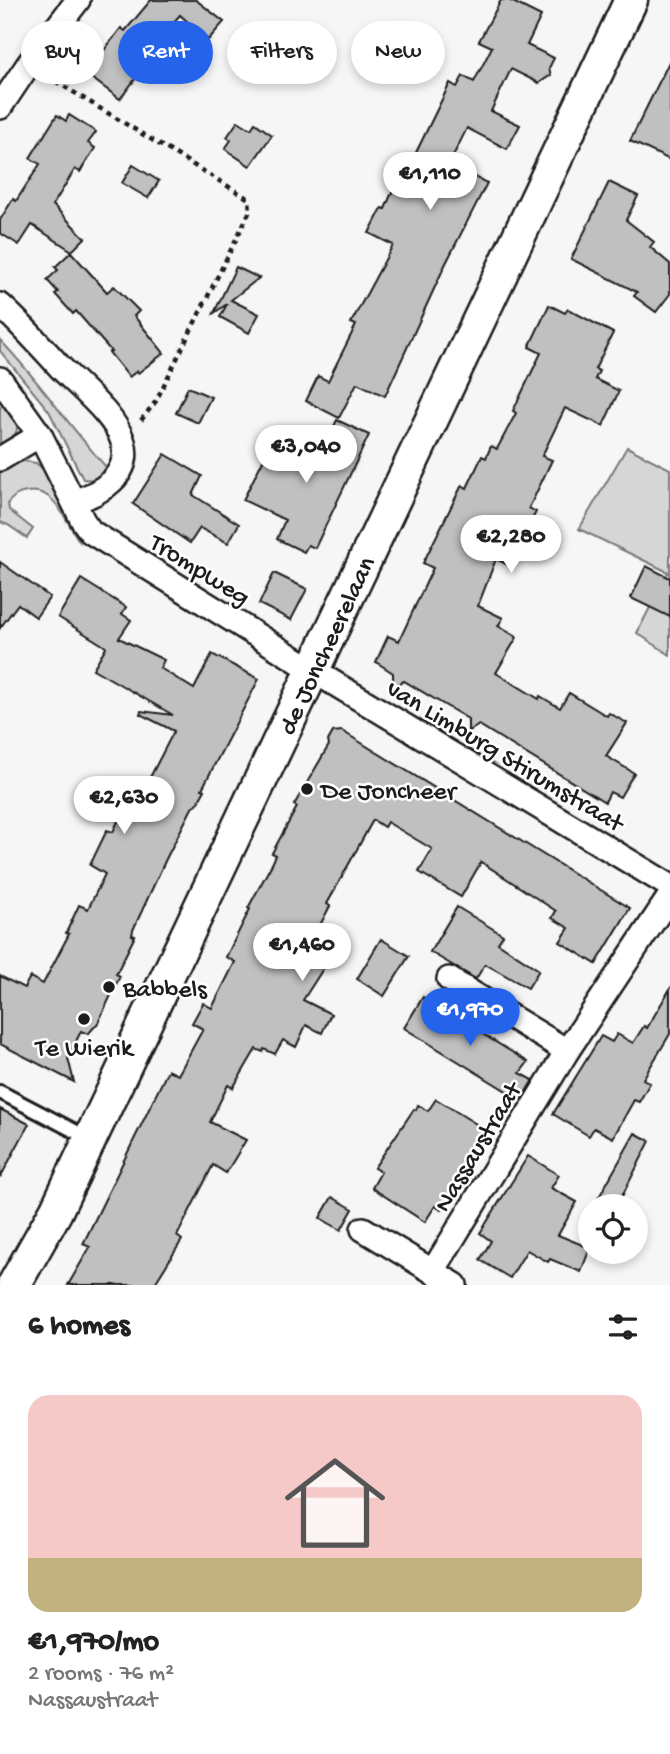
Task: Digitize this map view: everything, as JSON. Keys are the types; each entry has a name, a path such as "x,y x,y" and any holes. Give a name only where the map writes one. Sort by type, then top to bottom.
{"main road":[{"name":"de Joncheerelaan","path":"15,1285 56,1211 631,0"}],"street":[{"path":"62,21 78,0"},
{"path":"0,107 21,77"},
{"path":"0,305 110,419 123,443 124,455 120,471 108,486 91,497 74,501"},
{"name":"Trompweg","path":"0,379 40,435 91,532 313,670"},
{"path":"0,459 40,435"},
{"name":"van Limburg Stirumstraat","path":"313,670 670,886"},
{"name":"Nassaustraat","path":"433,1271 567,1051 670,896"},
{"path":"449,979 567,1051"},
{"path":"363,1229 455,1285"}],"lane":[{"path":"0,1092 90,1139"}],"path":[{"path":"60,84 248,199 250,211 156,401 123,443"}],"shaded area":[{"path":"0,340 108,469 102,474 94,479 83,479 49,411 0,351"},
{"path":"4,404 14,418 17,428 13,438 0,449 0,408"},
{"path":"627,447 670,469 670,655 637,633 668,572 579,529"},
{"path":"24,461 36,463 46,472 81,539 80,542 53,501 37,492 19,494 8,503 9,510 33,529 27,538 0,522 0,473 13,464"}],"building":[{"path":"151,0 196,0 224,22 213,34 213,21 187,21 180,15 175,21 133,21"},
{"path":"501,0 509,0 541,16 527,45 554,58 549,68 551,75 539,83 511,69 491,111 520,125 507,149 467,128 449,164 487,183 445,265 385,396 357,383 339,418 306,401 318,376 328,381 356,325 351,323 393,245 369,233 382,208 385,209 404,164 409,167 450,83 457,87 463,76 474,82 492,47 479,41"},
{"path":"118,32 118,84 131,84 120,99 100,84 104,84 104,50"},
{"path":"670,60 670,160 630,141"},
{"path":"57,115 66,121 69,115 96,132 88,143 95,148 80,172 75,169 53,205 85,238 72,251 32,225 19,245 0,233 0,220 40,164 30,158"},
{"path":"238,121 251,129 255,123 272,135 250,166 225,149 231,140 227,137"},
{"path":"133,165 159,181 148,198 122,183"},
{"path":"609,182 638,196 626,220 654,242 650,247 670,264 670,294 656,312 634,296 637,292 571,259"},
{"path":"71,252 107,292 114,286 139,311 134,316 164,353 138,373 137,371 129,377 109,352 111,351 76,311 73,314 55,294 58,292 47,280 58,270 55,267"},
{"path":"236,267 259,278 231,300 259,314 249,333 220,317 227,304 214,313"},
{"path":"549,305 565,313 568,309 613,333 595,369 599,371 595,379 619,391 603,426 565,408 542,456 552,460 529,508 536,512 508,565 496,559 478,606 503,618 498,626 517,637 496,673 539,699 540,696 560,708 569,693 607,716 609,713 627,723 606,756 634,773 620,797 610,792 605,802 479,725 468,732 468,719 404,681 393,687 393,673 376,662 388,636 399,641 433,568 423,563 462,485 467,488 482,456 486,458 491,446 497,449 516,413 513,411 541,353 529,347"},
{"path":"188,387 211,397 198,423 176,413"},
{"path":"337,420 369,435 315,548 308,545 304,552 277,539 285,520 243,500 272,442 316,463"},
{"path":"165,454 202,476 193,495 239,524 228,543 200,528 190,543 133,504"},
{"path":"0,562 50,597 36,617 18,604 0,628"},
{"path":"646,566 670,578 670,617 631,598"},
{"path":"274,573 307,589 291,620 259,604"},
{"path":"81,579 126,607 122,614 131,620 119,638 164,660 160,668 194,689 212,654 259,679 202,789 205,790 193,806 166,859 133,930 132,935 135,936 116,974 120,976 98,1023 88,1034 81,1031 68,1058 74,1082 0,1044 0,976 24,988 30,977 43,984 69,934 66,933 79,905 88,909 105,874 90,865 107,830 113,832 119,819 123,821 142,786 145,787 174,731 140,714 141,711 173,715 93,669 106,647 58,617"},
{"path":"342,731 630,908 596,964 560,942 569,928 552,918 556,911 481,862 461,897 419,872 432,849 387,822 384,827 373,820 327,904 330,906 308,948 328,961 303,1000 331,1014 322,1033 306,1025 296,1047 283,1040 275,1054 256,1049 233,1088 228,1085 210,1122 246,1140 226,1173 213,1165 177,1236 182,1240 154,1285 68,1285 90,1247 83,1244 168,1070 178,1075 203,1029 192,1023 203,1003 212,1008 235,962 226,957 273,862 276,855 272,853 297,807 294,805 329,745 328,741 333,732"},
{"path":"457,907 503,935 498,943 539,970 528,988 485,964 476,979 430,952"},
{"path":"381,939 409,956 384,996 357,979"},
{"path":"670,989 670,1034 643,1079 650,1083 639,1102 634,1100 613,1138 594,1128 589,1136 553,1114 601,1036 612,1042 617,1034 633,1043 644,1026 647,1028"},
{"path":"423,997 528,1062 520,1073 533,1080 521,1100 404,1028"},
{"path":"436,1099 489,1132 441,1210 435,1206 425,1222 372,1188 381,1172 374,1168 414,1109 416,1110 418,1105 428,1111"},
{"path":"0,1109 29,1124 0,1178"},
{"path":"635,1133 650,1141 623,1194 601,1194"},
{"path":"528,1156 559,1175 551,1188 577,1202 558,1235 578,1243 578,1264 584,1264 581,1272 550,1259 548,1262 527,1250 510,1278 480,1260 491,1241 480,1233"},
{"path":"332,1197 353,1209 341,1230 320,1218"}],"place":[{"name":"De Joncheer","path":"307,789"},
{"name":"Babbels","path":"109,987"},
{"name":"Te Wierik","path":"84,1019"}]}
